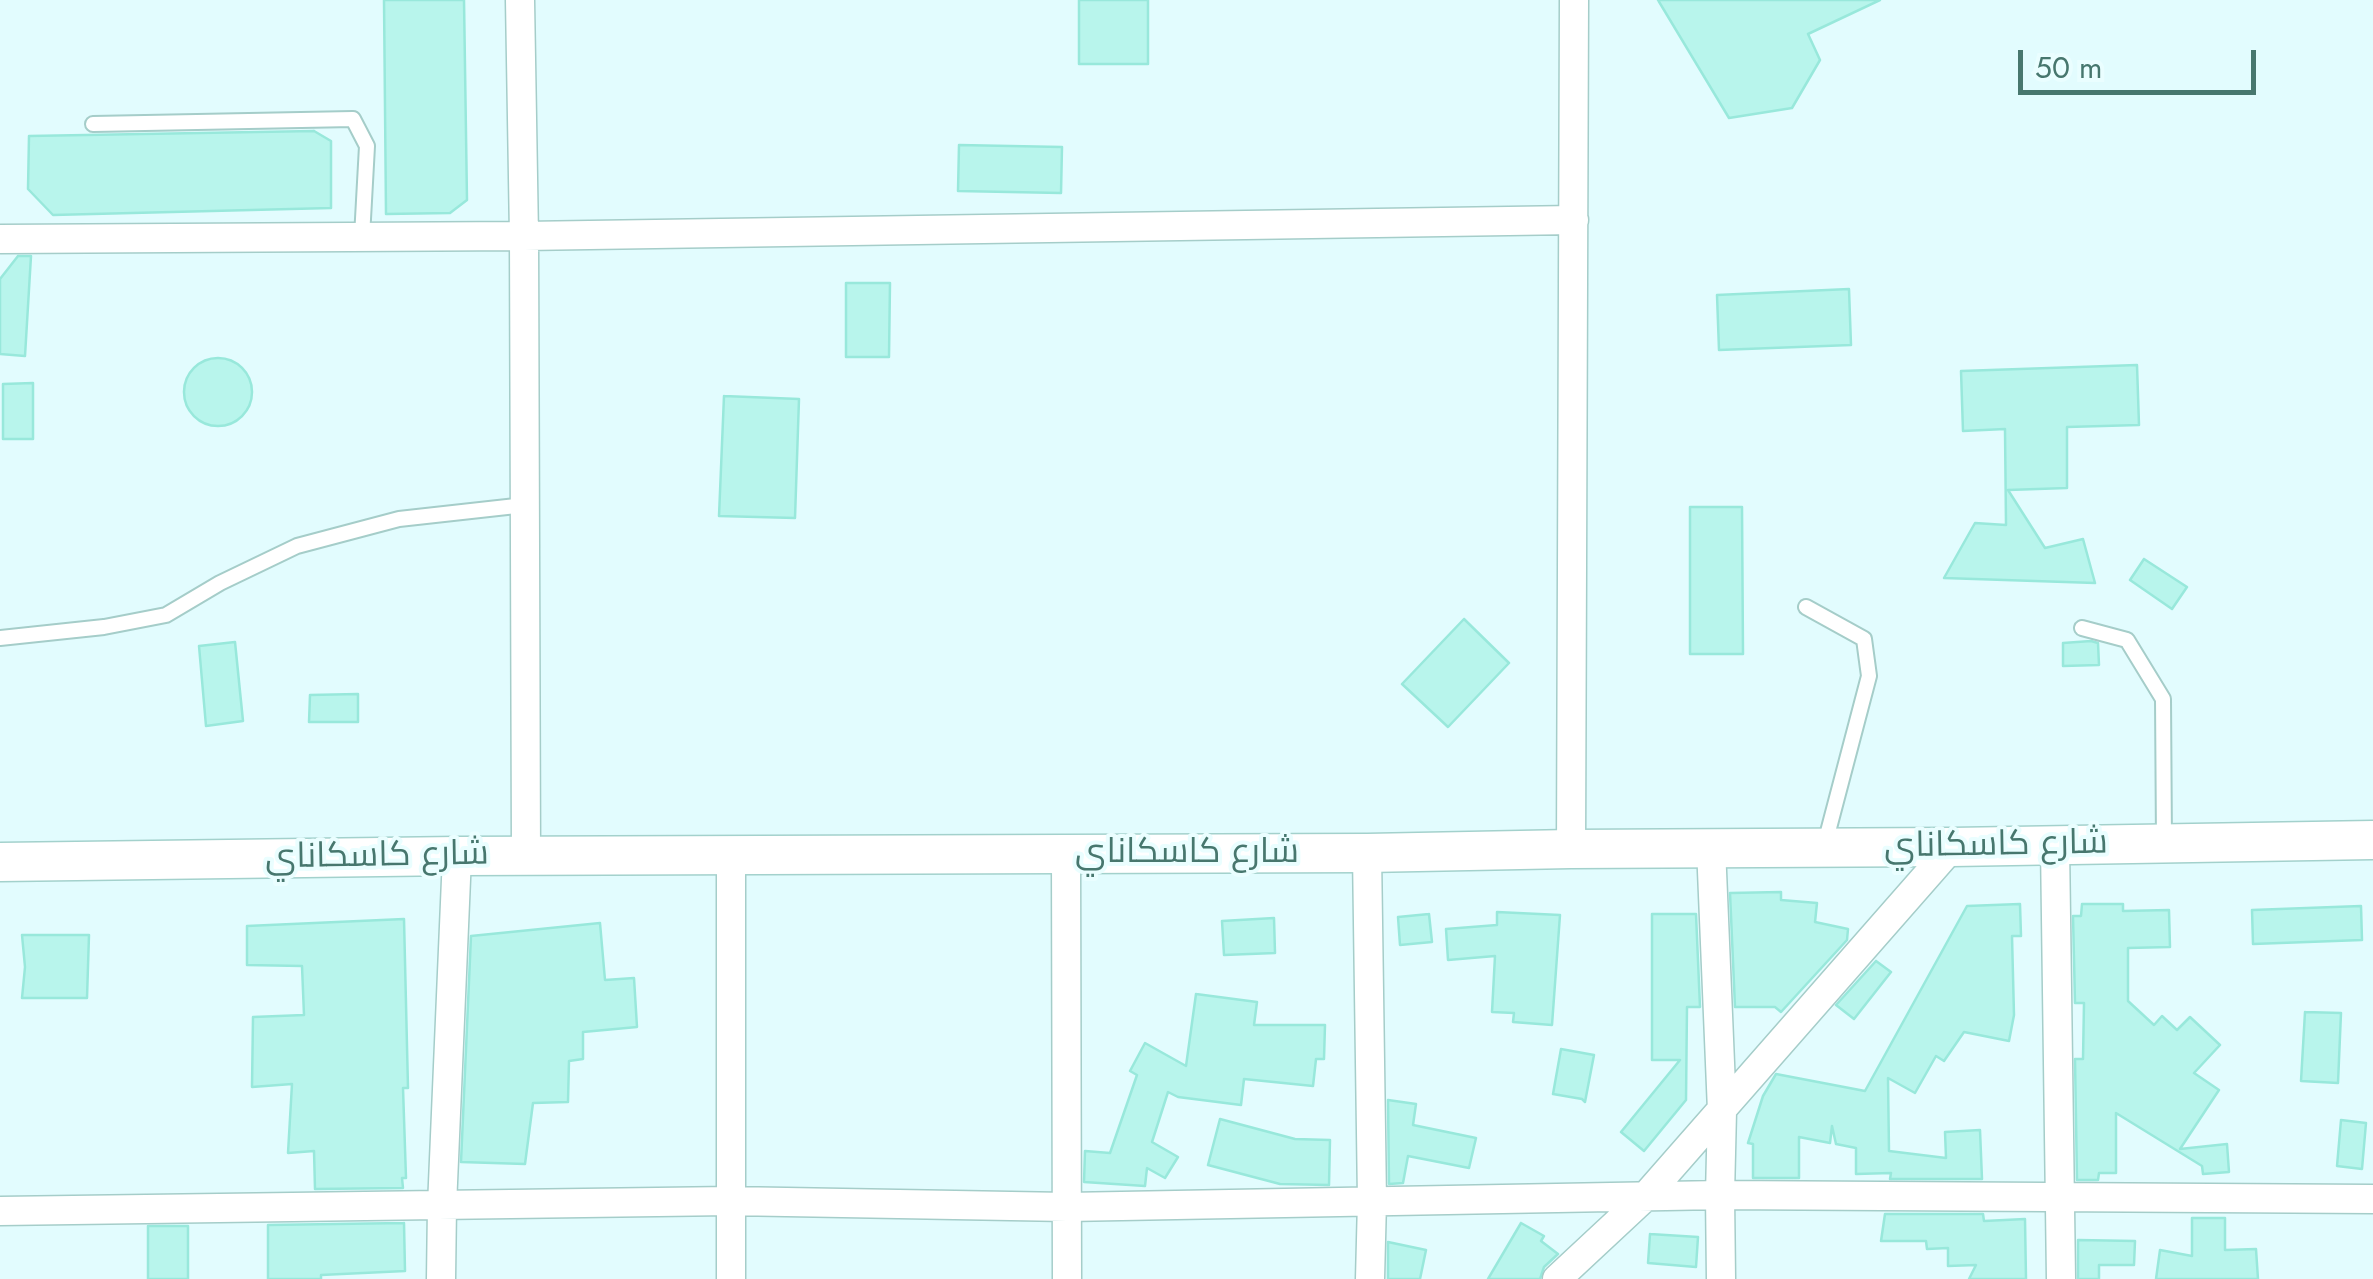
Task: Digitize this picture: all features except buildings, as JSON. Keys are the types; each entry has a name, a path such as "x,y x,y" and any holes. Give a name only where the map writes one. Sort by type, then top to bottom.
{"street":[{"path":"520,0 526,856"},
{"path":"1571,848 1574,0"},
{"path":"0,239 524,236 1574,220"},
{"name":"شارع كاسكاناي","path":"0,862 1368,853 2373,840"},
{"path":"2055,845 2061,1279"},
{"path":"1710,847 1722,1110 1721,1279"},
{"path":"1557,1279 1645,1198 1952,847"},
{"path":"1368,853 1370,1279"},
{"path":"731,855 731,1279"},
{"path":"1066,855 1067,1279"},
{"path":"441,1279 456,856"},
{"path":"0,1211 730,1201 1067,1207 1720,1195 2373,1199"}],"lane":[{"path":"94,124 353,119 367,146 362,237"},
{"path":"0,638 166,615 220,583 297,546 399,519 525,505"},
{"path":"1806,607 1864,639 1869,676 1824,848"},
{"path":"2082,628 2127,640 2163,699 2164,844"}]}
